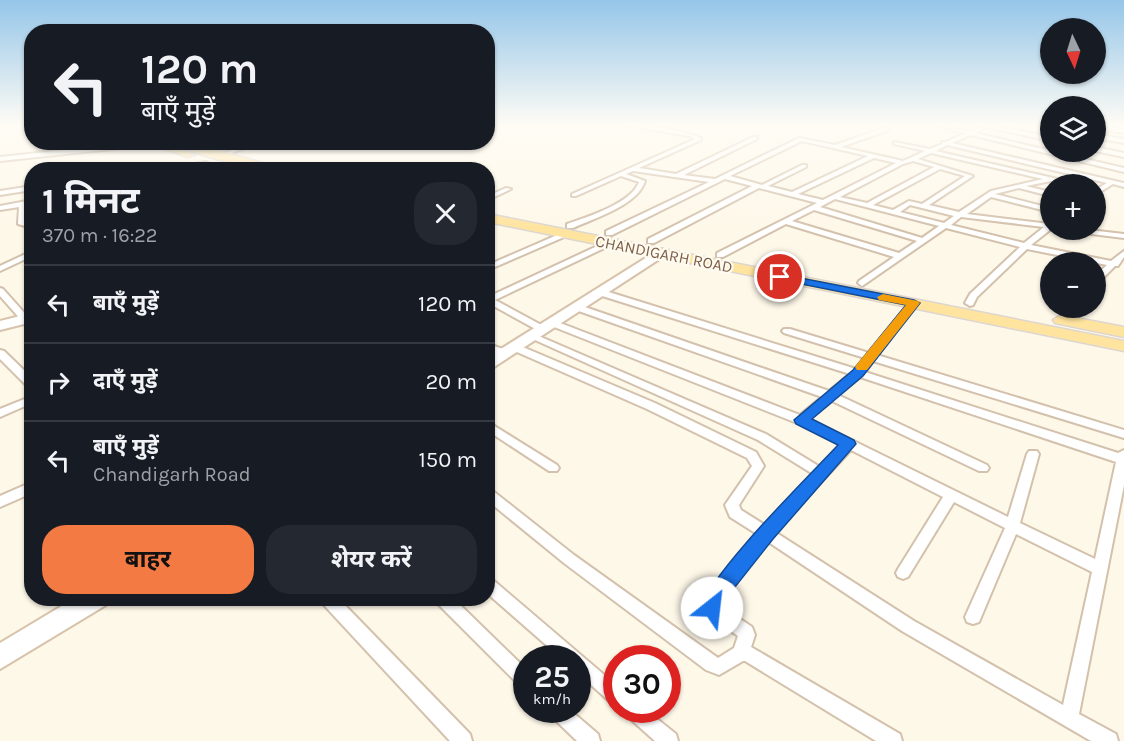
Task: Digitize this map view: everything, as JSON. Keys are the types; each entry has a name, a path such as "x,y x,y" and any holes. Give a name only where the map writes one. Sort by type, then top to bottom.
{"main road":[{"path":"201,160 208,162"},
{"name":"CHANDIGARH ROAD","path":"495,212 568,230"},
{"name":"CHANDIGARH ROAD","path":"495,219 655,247 914,303 1124,345"},
{"name":"CHANDIGARH ROAD","path":"655,247 720,255 1124,332"}],"street":[{"path":"574,195 654,160"},
{"path":"678,175 710,160"},
{"path":"495,296 761,160"},
{"path":"793,194 865,160"},
{"path":"887,160 901,163"},
{"path":"720,255 910,160"},
{"path":"914,160 970,176 923,206"},
{"path":"969,160 1040,177"},
{"path":"1015,160 1124,185"},
{"path":"1088,162 1124,172"},
{"path":"495,360 599,292 655,247 761,186 804,166"},
{"path":"867,206 939,166"},
{"path":"631,169 717,181"},
{"path":"1106,185 1124,172"},
{"path":"495,265 568,230 625,200 641,188 643,183 640,180 620,174"},
{"path":"725,177 822,202"},
{"path":"862,283 989,194 1040,181"},
{"path":"1017,186 1040,192"},
{"path":"495,195 508,189"},
{"path":"0,194 24,190"},
{"path":"989,194 1040,207"},
{"path":"834,197 1025,246 1115,264"},
{"path":"894,213 908,202 961,215 1040,225"},
{"path":"0,208 22,204 22,224"},
{"path":"813,207 923,241"},
{"path":"787,222 900,256"},
{"path":"970,303 973,296 1040,234"},
{"path":"1106,234 1124,236"},
{"path":"1106,272 1124,253"},
{"path":"0,269 24,257"},
{"path":"0,291 24,314"},
{"path":"599,292 1123,457 1069,718"},
{"path":"801,420 858,373 914,303"},
{"path":"495,304 762,437 821,473"},
{"path":"576,307 831,396 983,468"},
{"path":"0,326 24,319"},
{"path":"542,329 801,420 1100,569"},
{"path":"787,331 1124,434"},
{"path":"495,348 510,350 651,406 752,455 758,466 731,507 735,513 908,626 1104,739"},
{"path":"0,353 24,377"},
{"path":"0,413 24,402"},
{"path":"495,431 553,468"},
{"path":"495,500 569,559 712,664 722,666 741,653 747,635 714,610 712,602 766,533 849,444"},
{"path":"973,617 1013,525 1033,453"},
{"path":"0,502 24,491"},
{"path":"903,573 951,495"},
{"path":"495,591 558,645"},
{"path":"0,657 84,606"},
{"path":"335,606 463,741"},
{"path":"450,606 513,667"},
{"path":"741,653 748,654 894,741"},
{"path":"591,674 603,684"},
{"path":"572,723 591,741"},
{"path":"648,723 669,741"}],"slow traffic":[{"path":"862,367 914,303 883,297"}],"route":[{"path":"712,608 713,599 766,533 849,444 801,420 858,373 914,303 780,277"}]}
